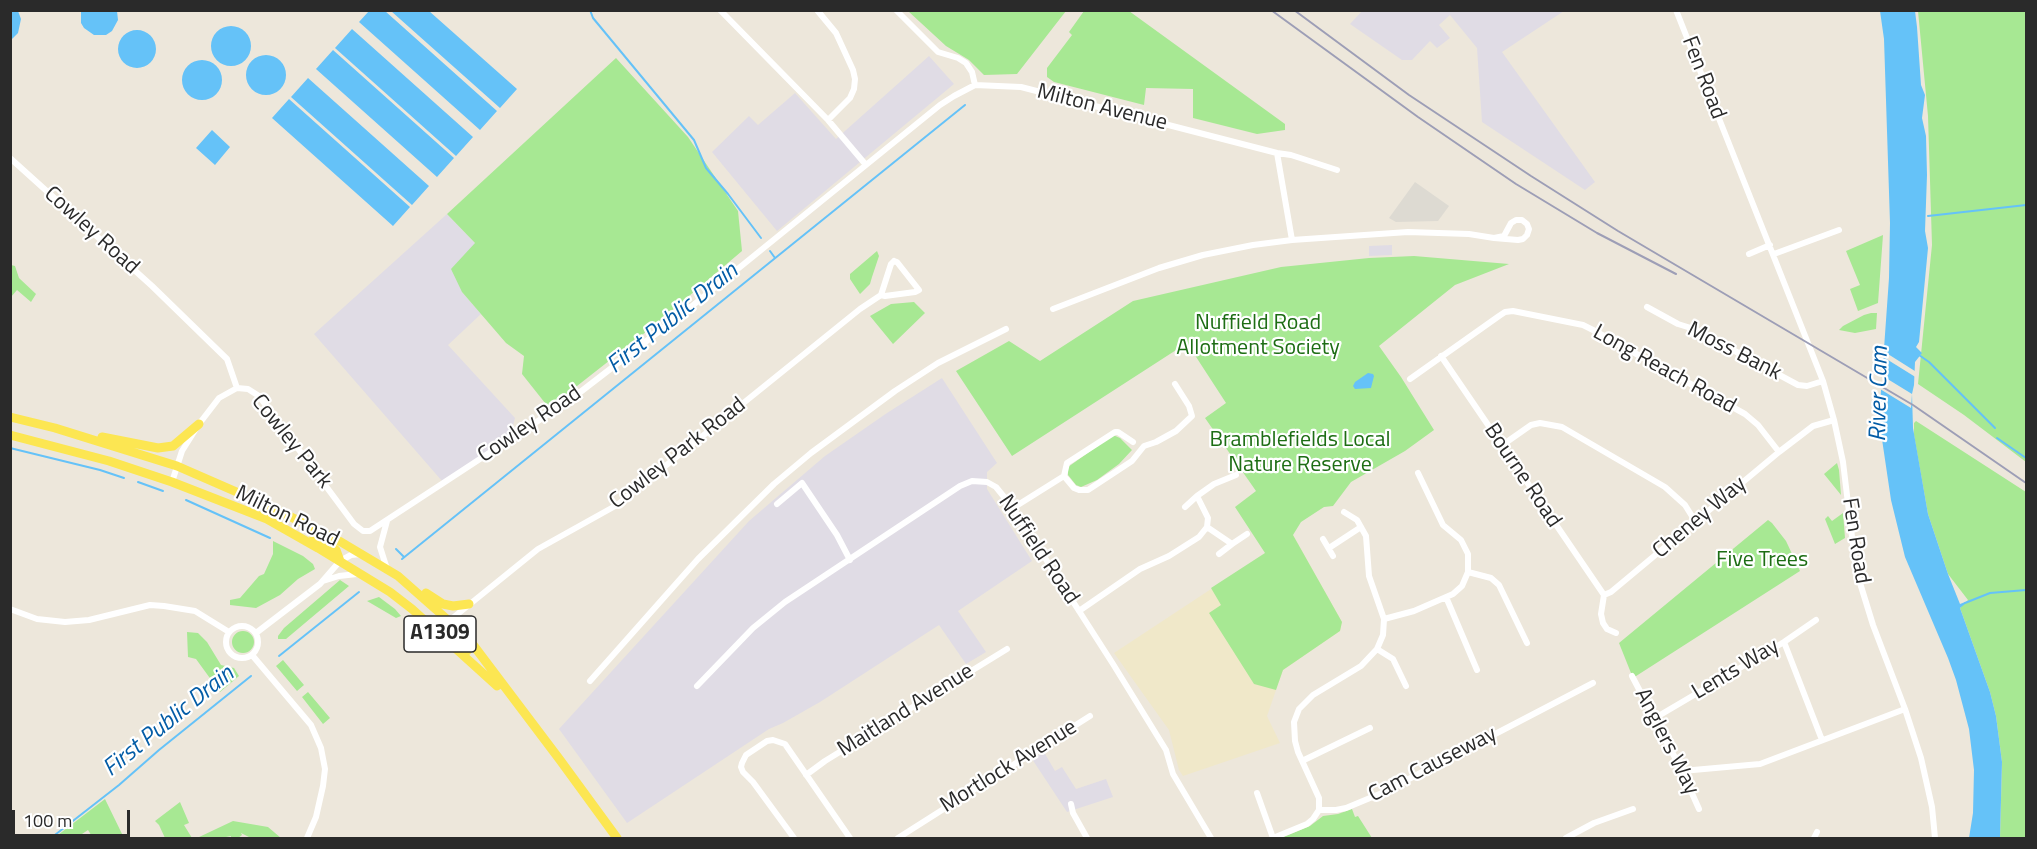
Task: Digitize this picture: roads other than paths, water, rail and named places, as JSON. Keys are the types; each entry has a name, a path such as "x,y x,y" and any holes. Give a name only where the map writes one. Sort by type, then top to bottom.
{"main road":[{"name":"Milton Road","path":"10,417 56,428 177,466 271,507 341,542 408,584 474,646 617,838"},
{"name":"A1309","path":"56,428 158,448 173,446 199,424"},
{"name":"Milton Road","path":"10,435 109,461 172,482 267,519 390,592 435,629 513,700"},
{"name":"A1309","path":"271,507 329,544 336,550 340,561"},
{"name":"A1309","path":"408,584 417,587 443,604 453,606 469,604"},
{"name":"A1309","path":"449,621 450,633 474,658 480,670"}],"street":[{"path":"720,10 828,120 866,165"},
{"path":"817,10 836,33 855,79 850,98 828,120"},
{"path":"896,10 938,52 966,63 972,72 975,85"},
{"name":"Fen Road","path":"1677,10 1823,381 1834,420 1846,480 1857,570 1873,625 1905,709 1927,785 1935,838"},
{"name":"Milton Avenue","path":"975,85 1022,87 1291,155 1337,170"},
{"name":"Cowley Road","path":"374,530 570,400 701,299 940,105 975,85"},
{"path":"1276,153 1292,240"},
{"name":"Cowley Road","path":"10,158 145,280 227,359 237,388"},
{"path":"1053,309 1170,265 1203,255 1253,245 1292,240 1431,232 1494,238 1518,240 1527,235 1527,224 1522,220 1516,220 1511,223 1504,236 1494,238"},
{"path":"1509,228 1512,238 1518,240"},
{"path":"1774,254 1839,230"},
{"path":"1749,254 1770,245"},
{"path":"894,261 919,290 885,296 880,295 894,261"},
{"name":"Cowley Park Road","path":"469,604 538,549 617,505 880,295"},
{"name":"Moss Bank","path":"1647,307 1678,324 1694,329 1798,385 1807,386 1823,381"},
{"name":"Long Reach Road","path":"1410,379 1505,312 1514,311 1583,325 1745,414 1758,425 1779,452"},
{"path":"591,681 698,559 774,484 811,453 895,391 938,363 1006,329"},
{"name":"Bourne Road","path":"1440,356 1604,595"},
{"path":"1175,384 1189,406 1192,416"},
{"name":"Cowley Park","path":"172,482 182,451 219,398 237,388 248,389 259,396 354,525 363,531 374,530"},
{"path":"1192,416 1201,419"},
{"path":"1064,476 1074,488 1088,490 1127,465 1144,446 1166,437 1192,416"},
{"name":"Cheney Way","path":"1604,595 1611,592 1813,426 1834,420"},
{"path":"1013,508 1064,476 1067,463 1118,432 1120,423"},
{"path":"1501,447 1531,426 1540,423 1562,427 1665,487 1695,521"},
{"path":"1118,432 1133,442"},
{"path":"1384,619 1414,611 1446,597 1462,586 1468,572 1468,554 1461,540 1443,525 1418,473"},
{"path":"1185,507 1214,484 1236,476"},
{"name":"Nuffield Road","path":"696,686 764,618 960,486 972,481 987,482 996,487 1013,508 1039,552 1079,611 1166,750 1173,774 1211,838"},
{"path":"777,504 802,483 837,535 850,560"},
{"path":"1079,611 1140,569 1189,545 1200,537 1207,527 1208,515 1197,496"},
{"path":"1257,793 1273,838 1307,824 1313,819 1319,810 1319,798 1302,761 1294,735 1294,722 1299,710 1313,695 1360,666 1377,649 1383,635 1384,619 1370,576 1366,536 1357,520 1344,512"},
{"path":"387,521 380,548 387,570"},
{"path":"1207,527 1232,544"},
{"path":"1329,548 1361,527"},
{"path":"1219,554 1246,534"},
{"path":"1323,539 1333,556"},
{"path":"256,633 323,581 340,561 351,555 361,554"},
{"path":"1468,572 1491,578 1498,585 1527,643"},
{"path":"323,581 339,576 363,575"},
{"path":"1604,595 1601,614 1603,623 1606,629 1616,633"},
{"path":"1446,597 1477,670"},
{"name":"A1309","path":"435,629 449,621 469,604"},
{"path":"10,609 37,619 65,622 89,620 150,605 164,606 195,611 229,632"},
{"name":"A1309","path":"459,612 460,633"},
{"name":"Lents Way","path":"1655,718 1784,642 1816,620"},
{"path":"243,626 252,629 256,633 258,646 252,655 243,658 233,655 226,642 229,632 243,626"},
{"path":"1784,642 1822,740"},
{"name":"Maitland Avenue","path":"806,775 1007,649"},
{"path":"1377,649 1393,659 1406,686"},
{"path":"252,655 311,725 321,748 325,769 323,786 316,817 307,838"},
{"name":"Anglers Way","path":"1632,676 1682,771 1699,809"},
{"name":"Cam Causeway","path":"1319,810 1336,810 1382,793 1593,683"},
{"path":"1682,771 1760,764 1905,709"},
{"name":"Mortlock Avenue","path":"898,838 1090,716"},
{"path":"1302,761 1370,728"},
{"path":"794,838 743,772 742,763 751,752 767,741 782,742 850,838"},
{"path":"1071,804 1073,813 1087,838"},
{"path":"1566,838 1582,828 1633,809"}],"water":[{"path":"11,10 18,11 21,19 18,33 11,40"},
{"path":"81,11 117,11 118,20 112,31 106,35 94,35 81,23"},
{"path":"369,11 385,11 497,111 480,130 359,22"},
{"path":"391,11 429,11 517,89 500,108"},
{"path":"1880,11 1915,11 1921,85 1925,95 1922,118 1926,136 1925,231 1928,248 1919,342 1916,347 1922,353 1915,362 1912,394 1913,428 1928,514 1960,604 1965,602 1960,608 1990,692 1996,716 2002,762 2000,838 1969,838 1973,813 1974,770 1969,729 1948,658 1905,557 1891,500 1879,419 1889,278 1890,223 1884,39"},
{"path":"231,26 245,32 251,46 245,60 231,66 217,60 211,46 217,32"},
{"path":"352,29 473,137 456,156 335,48"},
{"path":"137,30 151,35 156,49 151,63 137,68 123,63 118,49 123,35"},
{"path":"333,50 454,158 437,177 316,69"},
{"path":"266,55 280,61 286,75 280,89 266,95 252,89 246,75 252,61"},
{"path":"202,60 216,66 222,80 216,94 202,100 188,94 182,80 188,66"},
{"path":"308,78 429,186 412,205 291,97"},
{"path":"289,99 410,207 393,226 272,118"},
{"path":"212,130 230,147 215,165 196,148"},
{"path":"1368,373 1374,376 1371,388 1355,389 1353,386 1355,382"}],"waterway":[{"name":"First Public Drain","path":"590,10 593,18 694,140 706,168 761,238"},
{"name":"First Public Drain","path":"402,559 965,105"},
{"path":"1928,216 2026,205"},
{"path":"770,251 775,258"},
{"path":"1919,355 1929,362 1995,428"},
{"path":"1997,438 2026,458"},
{"path":"10,448 124,478"},
{"path":"138,482 163,491"},
{"path":"186,500 270,538"},
{"path":"396,549 404,557"},
{"path":"1965,603 1990,593 2026,590"},
{"path":"279,656 359,592"},
{"name":"First Public Drain","path":"51,838 251,676"}],"railway":[{"path":"1271,10 1418,117 1516,184 1597,233 1676,274"},
{"path":"1294,10 1409,95 1531,176 1618,231 1913,405 2026,483"}],"park label":[{"name":"Nuffield Road Allotment Society","path":"1258,336"},
{"name":"Bramblefields Local Nature Reserve","path":"1300,454"},
{"name":"Five Trees","path":"1762,561"}],"water label":[{"name":"River Cam","path":"1880,394"}]}
